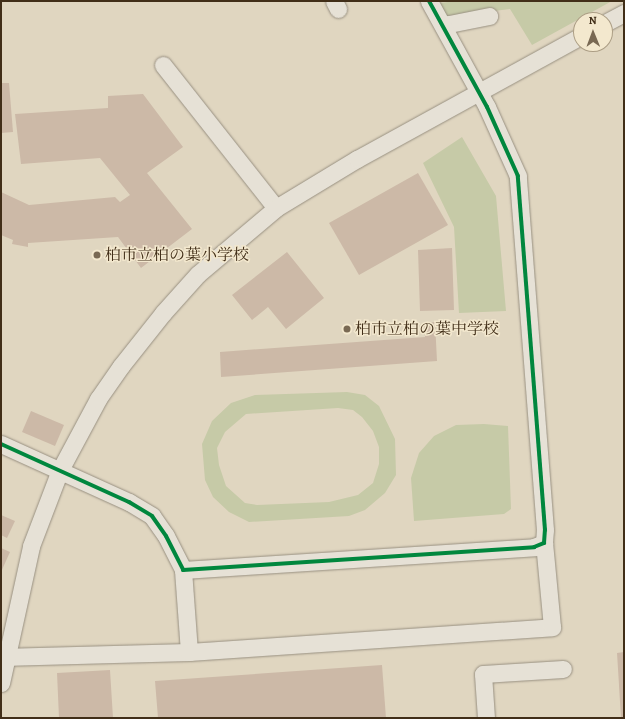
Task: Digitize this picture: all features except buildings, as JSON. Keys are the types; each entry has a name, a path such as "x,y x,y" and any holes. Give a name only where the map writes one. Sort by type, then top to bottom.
{"street":[{"path":"4,657 189,652 552,627 544,543 545,530 518,176 479,92 429,1"},
{"path":"613,18 624,12"},
{"path":"444,27 449,24 489,16"},
{"path":"1,684 4,657 31,546 60,470 98,399 141,339 198,274 276,208 351,163 573,40"},
{"path":"163,65 276,208"},
{"path":"1,444 130,502 152,516 166,536 183,570 189,652"},
{"path":"183,570 534,547 544,543"},
{"path":"486,718 483,674 563,669"}],"green space":[{"path":"457,1 612,1 592,12 573,12 573,22 532,45 510,9 446,17 439,3"},
{"path":"462,137 496,196 506,311 459,313 454,227 423,163"},
{"path":"347,392 365,395 379,406 395,439 396,475 385,493 365,510 349,516 249,522 229,512 213,497 205,480 202,444 212,421 231,403 255,395","holes":["338,408 353,410 362,417 373,431 379,447 379,464 373,483 358,495 329,502 257,505 245,503 226,486 219,465 217,448 225,432 246,414"]},
{"path":"484,424 508,426 511,509 504,514 414,521 411,478 419,453 434,436 456,425"}],"cycle path":[{"path":"1,444 129,502 152,516 166,536 183,570 534,547 544,543 545,530 518,176 487,107 429,1"}],"place":[{"name":"柏市立柏の葉小学校","path":"97,255"},
{"name":"柏市立柏の葉中学校","path":"347,329"}]}
